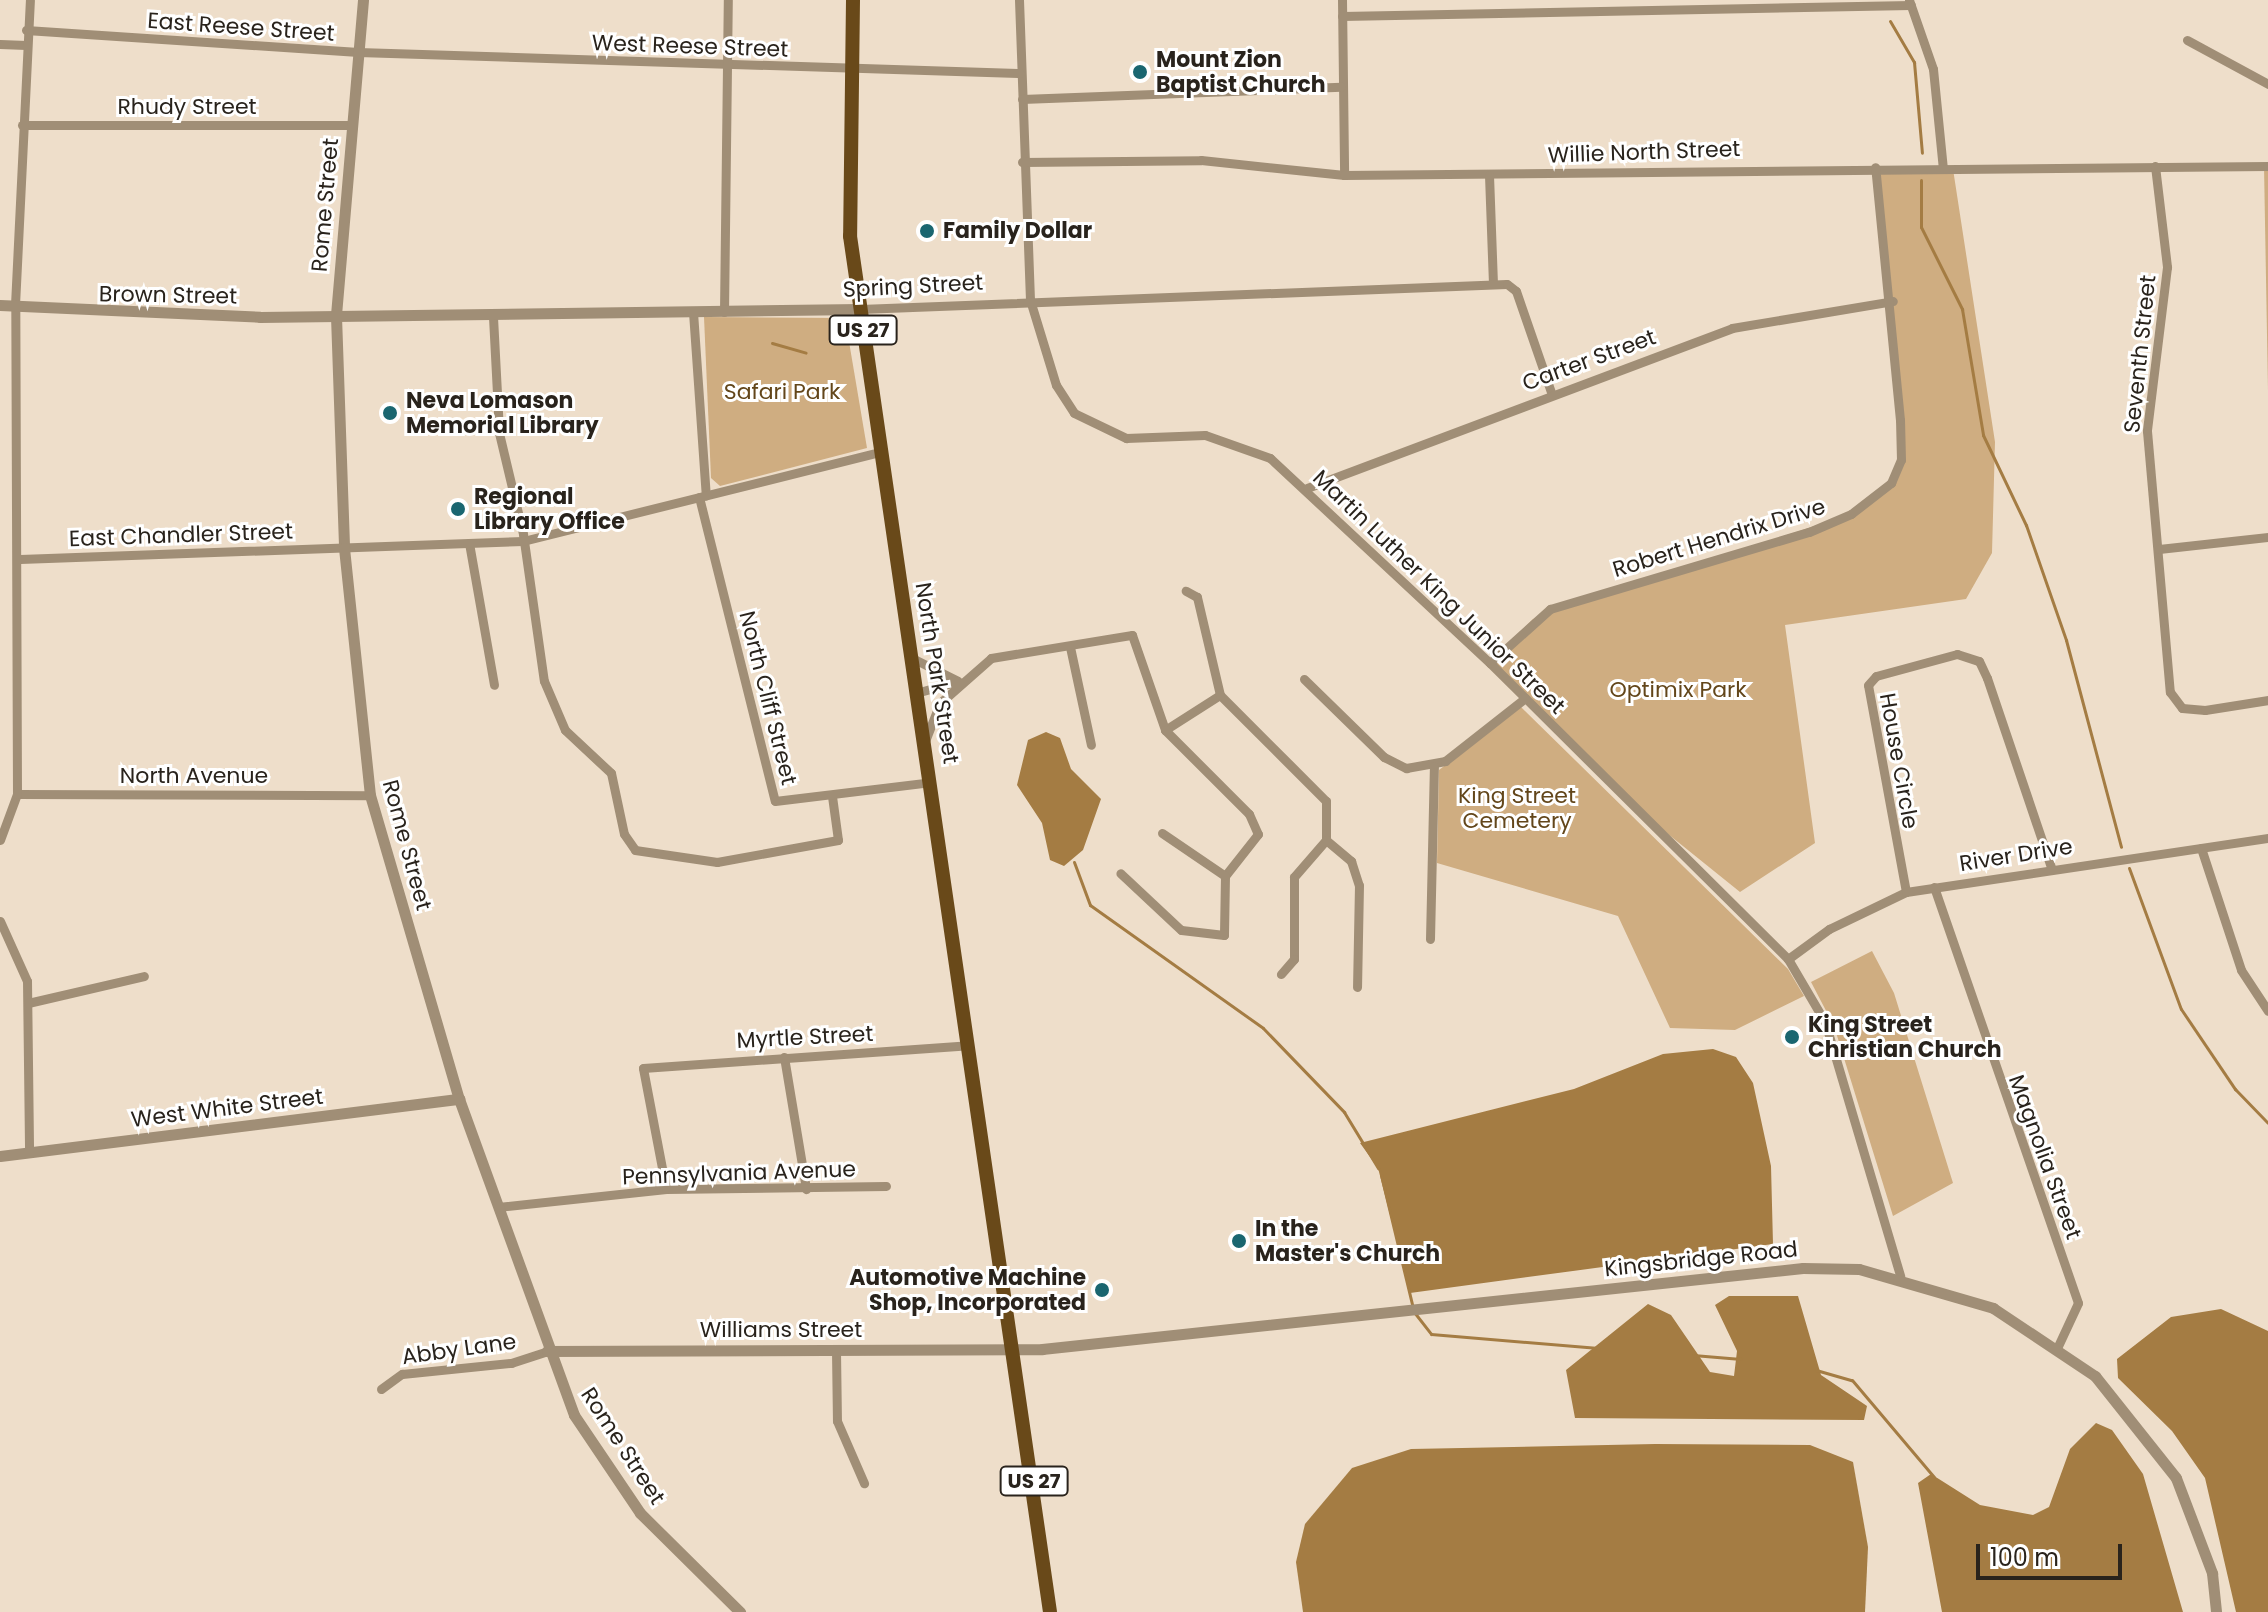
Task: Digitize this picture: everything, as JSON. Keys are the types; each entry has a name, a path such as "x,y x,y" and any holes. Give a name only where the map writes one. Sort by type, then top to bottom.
{"main road":[{"name":"North Park Street","path":"853,0 850,236 1015,1350"},
{"name":"US 27","path":"1015,1350 1050,1612"}],"street":[{"path":"0,840 17,794 20,559 15,305 26,30 30,0"},
{"name":"Rome Street","path":"363,0 336,316 344,548 370,795 459,1099 547,1351 574,1415 640,1513 740,1612"},
{"path":"724,312 728,0"},
{"name":"Martin Luther King Junior Street","path":"1019,0 1022,162 1030,300 1056,385 1074,413 1126,438 1205,435 1240,443 1307,488 1490,663 1788,959 1825,1022 1900,1276"},
{"path":"1342,0 1344,175"},
{"path":"1342,16 1910,2 1933,69 1943,169"},
{"name":"East Reese Street","path":"26,30 358,52"},
{"path":"2187,40 2268,84"},
{"path":"0,44 26,45"},
{"name":"West Reese Street","path":"358,52 1020,73"},
{"path":"1022,99 1341,87"},
{"name":"Rhudy Street","path":"22,125 351,125"},
{"name":"Willie North Street","path":"1022,162 1201,160 1344,175 1875,167 2268,166"},
{"name":"Seventh Street","path":"2155,166 2167,267 2147,431 2170,692 2182,708 2268,700"},
{"name":"Robert Hendrix Drive","path":"1490,663 1550,609 1809,532 1873,499 1901,460 1893,301 1875,167"},
{"path":"1489,175 1493,282 1516,291 1551,392"},
{"name":"Spring Street","path":"336,316 493,317 860,309 1493,282"},
{"name":"Carter Street","path":"1307,488 1551,392 1732,328 1893,301"},
{"name":"Brown Street","path":"0,305 81,314 336,316"},
{"name":"North Cliff Street","path":"693,312 702,497 775,801 931,782"},
{"path":"493,317 499,433 523,541 551,705 565,730 611,773 624,834 635,850 717,862 838,840 832,796"},
{"name":"East Chandler Street","path":"20,559 523,541 881,452"},
{"path":"2159,549 2268,537"},
{"path":"469,543 494,685"},
{"path":"1186,591 1197,597 1220,695 1321,790 1326,840 1351,861 1359,885 1357,987"},
{"path":"916,693 958,681 991,658 1132,635 1165,730 1255,824 1258,834 1225,876 1224,935 1201,936 1181,930 1120,873"},
{"path":"1070,647 1091,745"},
{"name":"House Circle","path":"1906,892 1868,685 1876,676 1957,654 1979,661 1987,678 2051,867"},
{"path":"911,657 958,681"},
{"path":"1304,679 1384,757 1406,768 1434,766 1525,698"},
{"path":"925,741 958,681"},
{"path":"1165,730 1220,695"},
{"path":"1430,939 1434,766"},
{"name":"North Avenue","path":"17,794 370,795"},
{"path":"1162,833 1225,876"},
{"name":"River Drive","path":"1788,959 1829,929 1906,892 2051,867 2268,838"},
{"path":"1281,974 1294,959 1294,877 1326,840"},
{"path":"2201,848 2221,922 2268,1011"},
{"name":"Magnolia Street","path":"1934,887 2078,1303 2058,1346"},
{"path":"0,921 22,961 28,1003 29,1153"},
{"path":"28,1003 144,976"},
{"name":"Myrtle Street","path":"666,1189 643,1068 968,1045"},
{"path":"784,1057 806,1189"},
{"name":"West White Street","path":"0,1156 459,1099"},
{"name":"Pennsylvania Avenue","path":"498,1207 666,1189 886,1186"},
{"name":"Kingsbridge Road","path":"1015,1350 1803,1268 1900,1276 1965,1295 2058,1346 2125,1409 2176,1478 2212,1573 2216,1612"},
{"name":"Williams Street","path":"547,1351 1015,1350"},
{"name":"Abby Lane","path":"381,1389 402,1374 511,1363 547,1351"},
{"path":"836,1351 837,1421 864,1483"}],"green space":[{"path":"2264,166 2268,166 2268,391"},
{"name":"Optimix Park","path":"1875,167 1953,169 1995,442 1992,553 1966,599 1785,625 1815,843 1740,892 1627,801 1490,663 1533,619 1851,514 1891,483 1901,460"},
{"name":"Safari Park","path":"704,317 845,318 867,448 720,486 711,478"},
{"name":"King Street Cemetery","path":"1521,707 1788,969 1804,996 1735,1030 1670,1028 1618,916 1437,863 1439,770"},
{"path":"1872,951 1894,993 1953,1183 1893,1216 1834,1026 1811,982"}],"shaded area":[{"path":"1046,732 1060,738 1071,769 1101,799 1083,850 1064,866 1050,860 1042,823 1017,785 1028,740"},
{"path":"1713,1049 1736,1057 1753,1083 1771,1166 1773,1244 1410,1293 1378,1168 1360,1143 1574,1089 1663,1054"},
{"path":"1729,1296 1798,1296 1821,1375 1867,1406 1864,1420 1575,1418 1566,1370 1648,1304 1671,1315 1710,1372 1734,1376 1737,1351 1715,1305"},
{"path":"2221,1309 2268,1331 2268,1612 2236,1612 2205,1478 2172,1431 2118,1378 2117,1359 2171,1317"},
{"path":"2096,1423 2112,1430 2143,1474 2183,1612 1942,1612 1918,1483 1931,1474 1980,1505 2033,1515 2049,1507 2070,1449"},
{"path":"1655,1444 1810,1445 1853,1462 1868,1547 1865,1612 1303,1612 1296,1562 1305,1524 1352,1468 1411,1449"}],"waterway":[{"path":"1890,21 1914,62 1922,153"},
{"path":"1921,180 1921,227 1962,309 1983,435 2026,525 2066,640 2121,847"},
{"path":"772,343 806,353"},
{"path":"1074,862 1090,905 1263,1028 1344,1112 1378,1168"},
{"path":"2129,868 2181,1009 2235,1089 2268,1123"},
{"path":"1381,1175 1414,1312 1431,1334 1598,1348"},
{"path":"1693,1355 1741,1359"},
{"path":"1816,1370 1852,1380 1934,1477"}],"place":[{"name":"Mount Zion Baptist Church","path":"1140,72"},
{"name":"Family Dollar","path":"927,231"},
{"name":"Neva Lomason Memorial Library","path":"390,413"},
{"name":"Regional Library Office","path":"458,509"},
{"name":"King Street Christian Church","path":"1792,1037"},
{"name":"In the Master's Church","path":"1239,1241"},
{"name":"Automotive Machine Shop, Incorporated","path":"1102,1290"}]}
